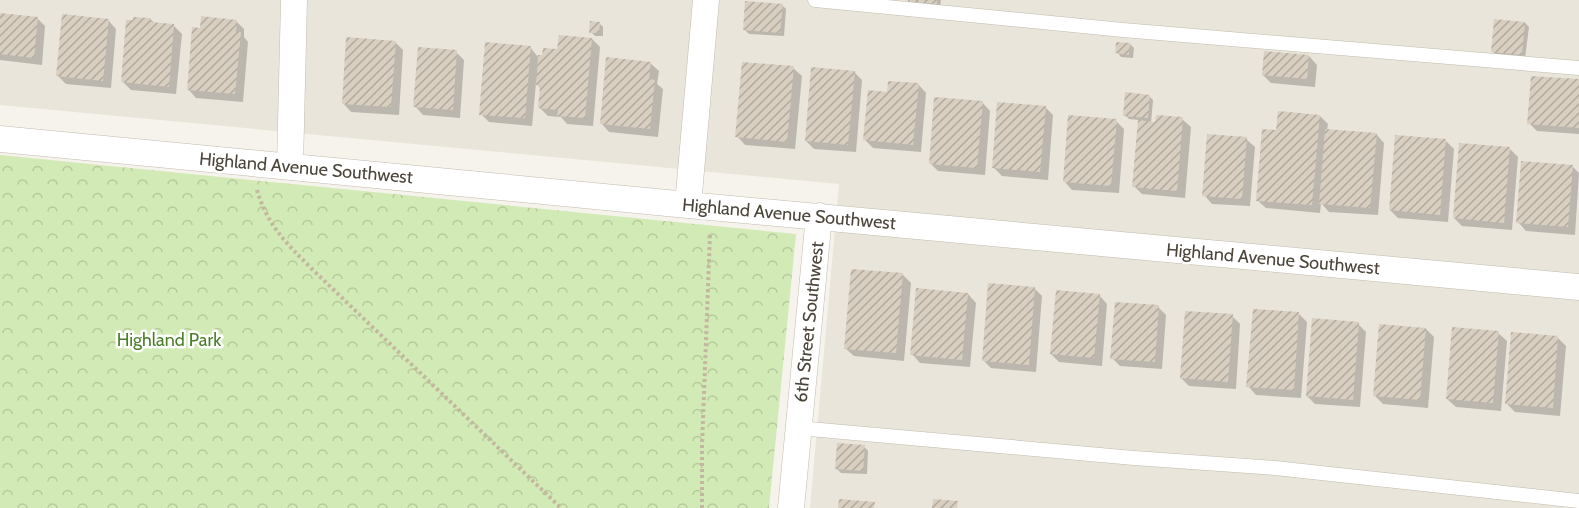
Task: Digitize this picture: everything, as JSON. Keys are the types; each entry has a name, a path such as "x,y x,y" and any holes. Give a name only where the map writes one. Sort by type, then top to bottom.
{"street":[{"path":"290,166 294,0"},
{"path":"688,205 706,0"},
{"name":"Highland Avenue Southwest","path":"0,139 1579,287"},
{"name":"6th Street Southwest","path":"791,508 819,216"}],"lane":[{"path":"815,0 1122,30 1579,68"},
{"path":"798,428 1134,458 1275,468 1579,501"}],"path":[{"path":"256,186 262,207 282,238 561,508"},
{"path":"702,508 710,231"}],"shaded area":[{"path":"0,0 1579,0 1579,508 810,508 839,184 0,105"}],"green space":[{"name":"Highland Park","path":"0,155 796,234 769,508 0,508"}],"building":[{"path":"908,0 937,0 937,4 908,2"},
{"path":"745,1 783,4 780,33 743,30"},
{"path":"0,13 38,17 34,58 0,54"},
{"path":"62,14 109,19 103,81 56,76"},
{"path":"201,16 237,20 236,32 241,32 235,94 187,90 192,27 200,28"},
{"path":"133,17 151,18 150,22 174,24 169,87 121,82 126,20 133,20"},
{"path":"1494,19 1525,22 1522,55 1491,52"},
{"path":"590,21 600,22 599,33 589,33"},
{"path":"559,35 592,38 585,118 557,116 558,110 538,108 540,86 536,85 538,55 542,55 543,48 557,49"},
{"path":"346,37 396,41 391,107 342,104"},
{"path":"485,42 531,46 525,118 479,115"},
{"path":"1116,42 1130,43 1129,55 1115,53"},
{"path":"418,47 457,50 453,110 413,107"},
{"path":"1264,51 1309,55 1307,79 1262,75"},
{"path":"606,57 651,62 649,79 655,80 650,129 600,124"},
{"path":"742,62 794,66 787,142 735,137"},
{"path":"811,67 855,71 848,145 805,141"},
{"path":"1531,76 1579,79 1579,128 1527,124"},
{"path":"888,81 919,83 913,145 863,140 868,90 887,92"},
{"path":"1125,92 1150,95 1148,118 1123,116"},
{"path":"934,97 983,101 977,168 929,164"},
{"path":"997,102 1046,106 1040,172 992,168"},
{"path":"1278,111 1320,115 1312,205 1256,201 1262,129 1276,130"},
{"path":"1068,115 1117,119 1111,186 1063,182"},
{"path":"1156,115 1183,117 1177,191 1132,187 1138,120 1155,122"},
{"path":"1325,129 1377,133 1370,208 1319,204"},
{"path":"1207,134 1247,137 1242,199 1202,196"},
{"path":"1395,135 1446,139 1440,215 1389,210"},
{"path":"1459,143 1510,147 1504,223 1453,218"},
{"path":"1521,161 1573,165 1568,227 1516,223"},
{"path":"851,269 903,273 896,353 844,349"},
{"path":"988,283 1035,287 1029,365 982,361"},
{"path":"916,288 968,293 962,360 910,355"},
{"path":"1056,290 1100,294 1094,358 1050,354"},
{"path":"1115,302 1159,305 1155,362 1110,359"},
{"path":"1253,309 1299,312 1294,390 1246,387"},
{"path":"1185,311 1233,314 1228,382 1180,378"},
{"path":"1312,318 1359,322 1353,400 1306,396"},
{"path":"1379,324 1426,328 1420,400 1373,396"},
{"path":"1452,327 1499,331 1493,403 1446,399"},
{"path":"1511,332 1558,336 1553,408 1505,404"},
{"path":"837,443 865,445 863,471 835,469"},
{"path":"839,499 875,502 874,508 838,508"},
{"path":"933,499 958,501 957,508 932,508"}]}
